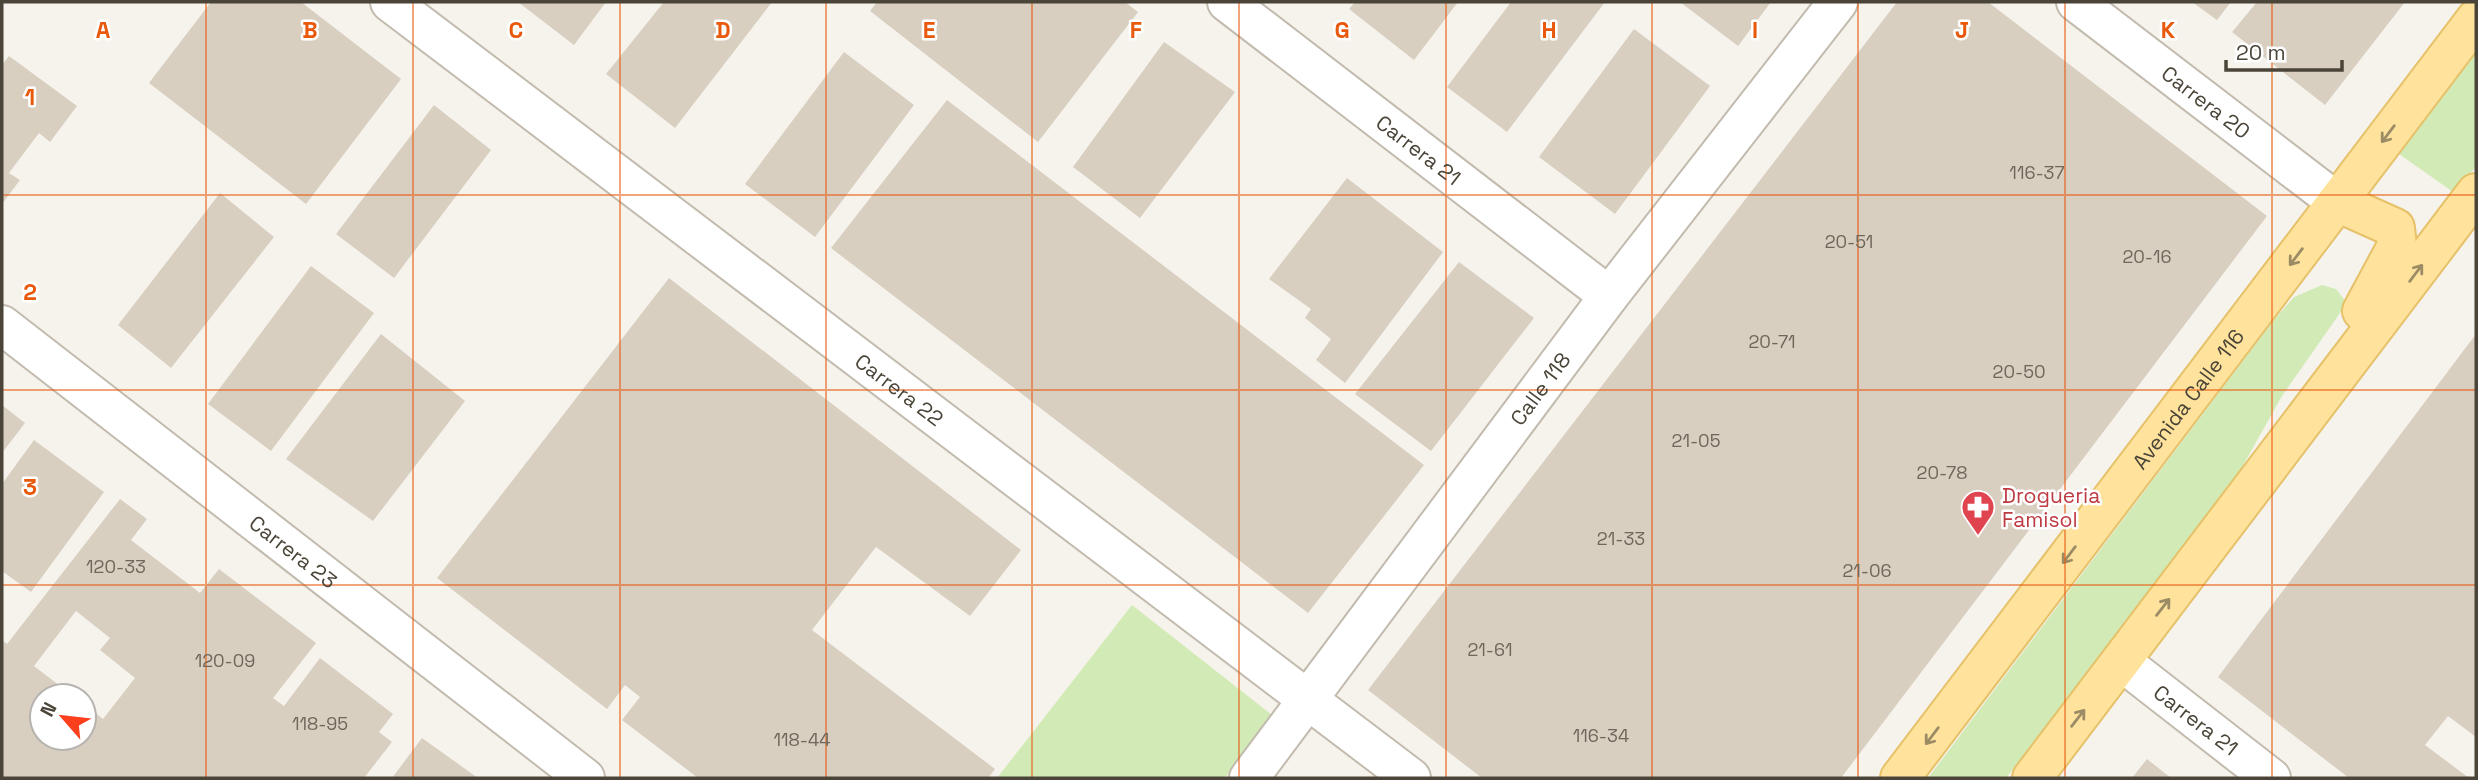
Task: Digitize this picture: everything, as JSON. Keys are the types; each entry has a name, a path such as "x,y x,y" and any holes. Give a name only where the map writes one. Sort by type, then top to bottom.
{"main road":[{"name":"Avenida Calle 116","path":"1900,778 2476,19"},
{"path":"2032,778 2476,193"},
{"path":"2228,523 2362,311 2397,246 2392,226 2337,202"}],"street":[{"name":"Carrera 22","path":"390,2 658,209 1411,778"},
{"name":"Carrera 21","path":"1227,2 1609,296"},
{"name":"Calle 118","path":"1249,778 1609,296 1839,2"},
{"name":"Carrera 20","path":"2076,2 2337,202"},
{"name":"Carrera 23","path":"2,325 585,778"},
{"name":"Carrera 21","path":"2122,662 2271,778"}],"green space":[{"path":"2476,53 2476,166 2456,194 2399,154"},
{"path":"2322,285 2336,289 2347,303 2282,396 2236,478 2102,658 2006,778 1928,778 2273,321 2294,297"},
{"path":"1132,605 1272,715 1225,778 997,778"}],"building":[{"path":"211,2 301,2 401,79 306,204 149,83"},
{"path":"518,2 606,2 574,45"},
{"path":"664,2 772,2 675,128 606,74"},
{"path":"877,2 1125,2 1138,12 1038,142 870,11"},
{"path":"1355,2 1458,2 1414,60 1349,9"},
{"path":"1511,2 1605,2 1507,132 1447,87"},
{"path":"1680,2 1771,2 1738,46"},
{"path":"1897,2 1988,2 2267,216 1841,778 1482,778 1368,690"},
{"path":"2192,2 2231,2 2217,20"},
{"path":"2257,2 2405,2 2325,105 2232,32"},
{"path":"1634,29 1710,86 1615,214 1539,157"},
{"path":"1164,42 1235,92 1140,218 1073,167"},
{"path":"844,52 914,105 815,237 745,184"},
{"path":"9,56 77,106 50,142 39,133 9,173 20,180 2,204 2,65"},
{"path":"947,100 1424,465 1308,613 831,248"},
{"path":"434,105 491,150 394,278 336,234"},
{"path":"1347,178 1443,252 1345,383 1316,360 1331,339 1305,318 1311,309 1269,279"},
{"path":"220,193 274,237 171,368 118,325"},
{"path":"1459,262 1534,318 1431,451 1355,394"},
{"path":"311,266 374,313 271,451 208,404"},
{"path":"669,278 1021,550 970,616 876,547 812,630 995,769 988,778 698,778 622,720 640,697 625,685 607,709 437,578"},
{"path":"381,334 465,401 373,521 286,459"},
{"path":"2476,334 2476,737 2448,716 2425,745 2469,778 2349,778 2218,677"},
{"path":"2,405 25,423 2,453"},
{"path":"34,440 104,492 31,592 2,571 2,484"},
{"path":"120,499 147,519 131,540 200,593 219,569 316,643 273,698 284,706 320,658 393,714 379,732 392,742 364,778 2,778 2,640 7,644","holes":["76,611 110,638 100,650 135,678 103,719 98,715 98,752 28,752 28,682 55,682 34,666"]},
{"path":"422,738 478,778 392,778"},
{"path":"2147,759 2171,778 2132,778"}],"place":[{"name":"Drogueria Famisol","path":"1978,537"}]}
